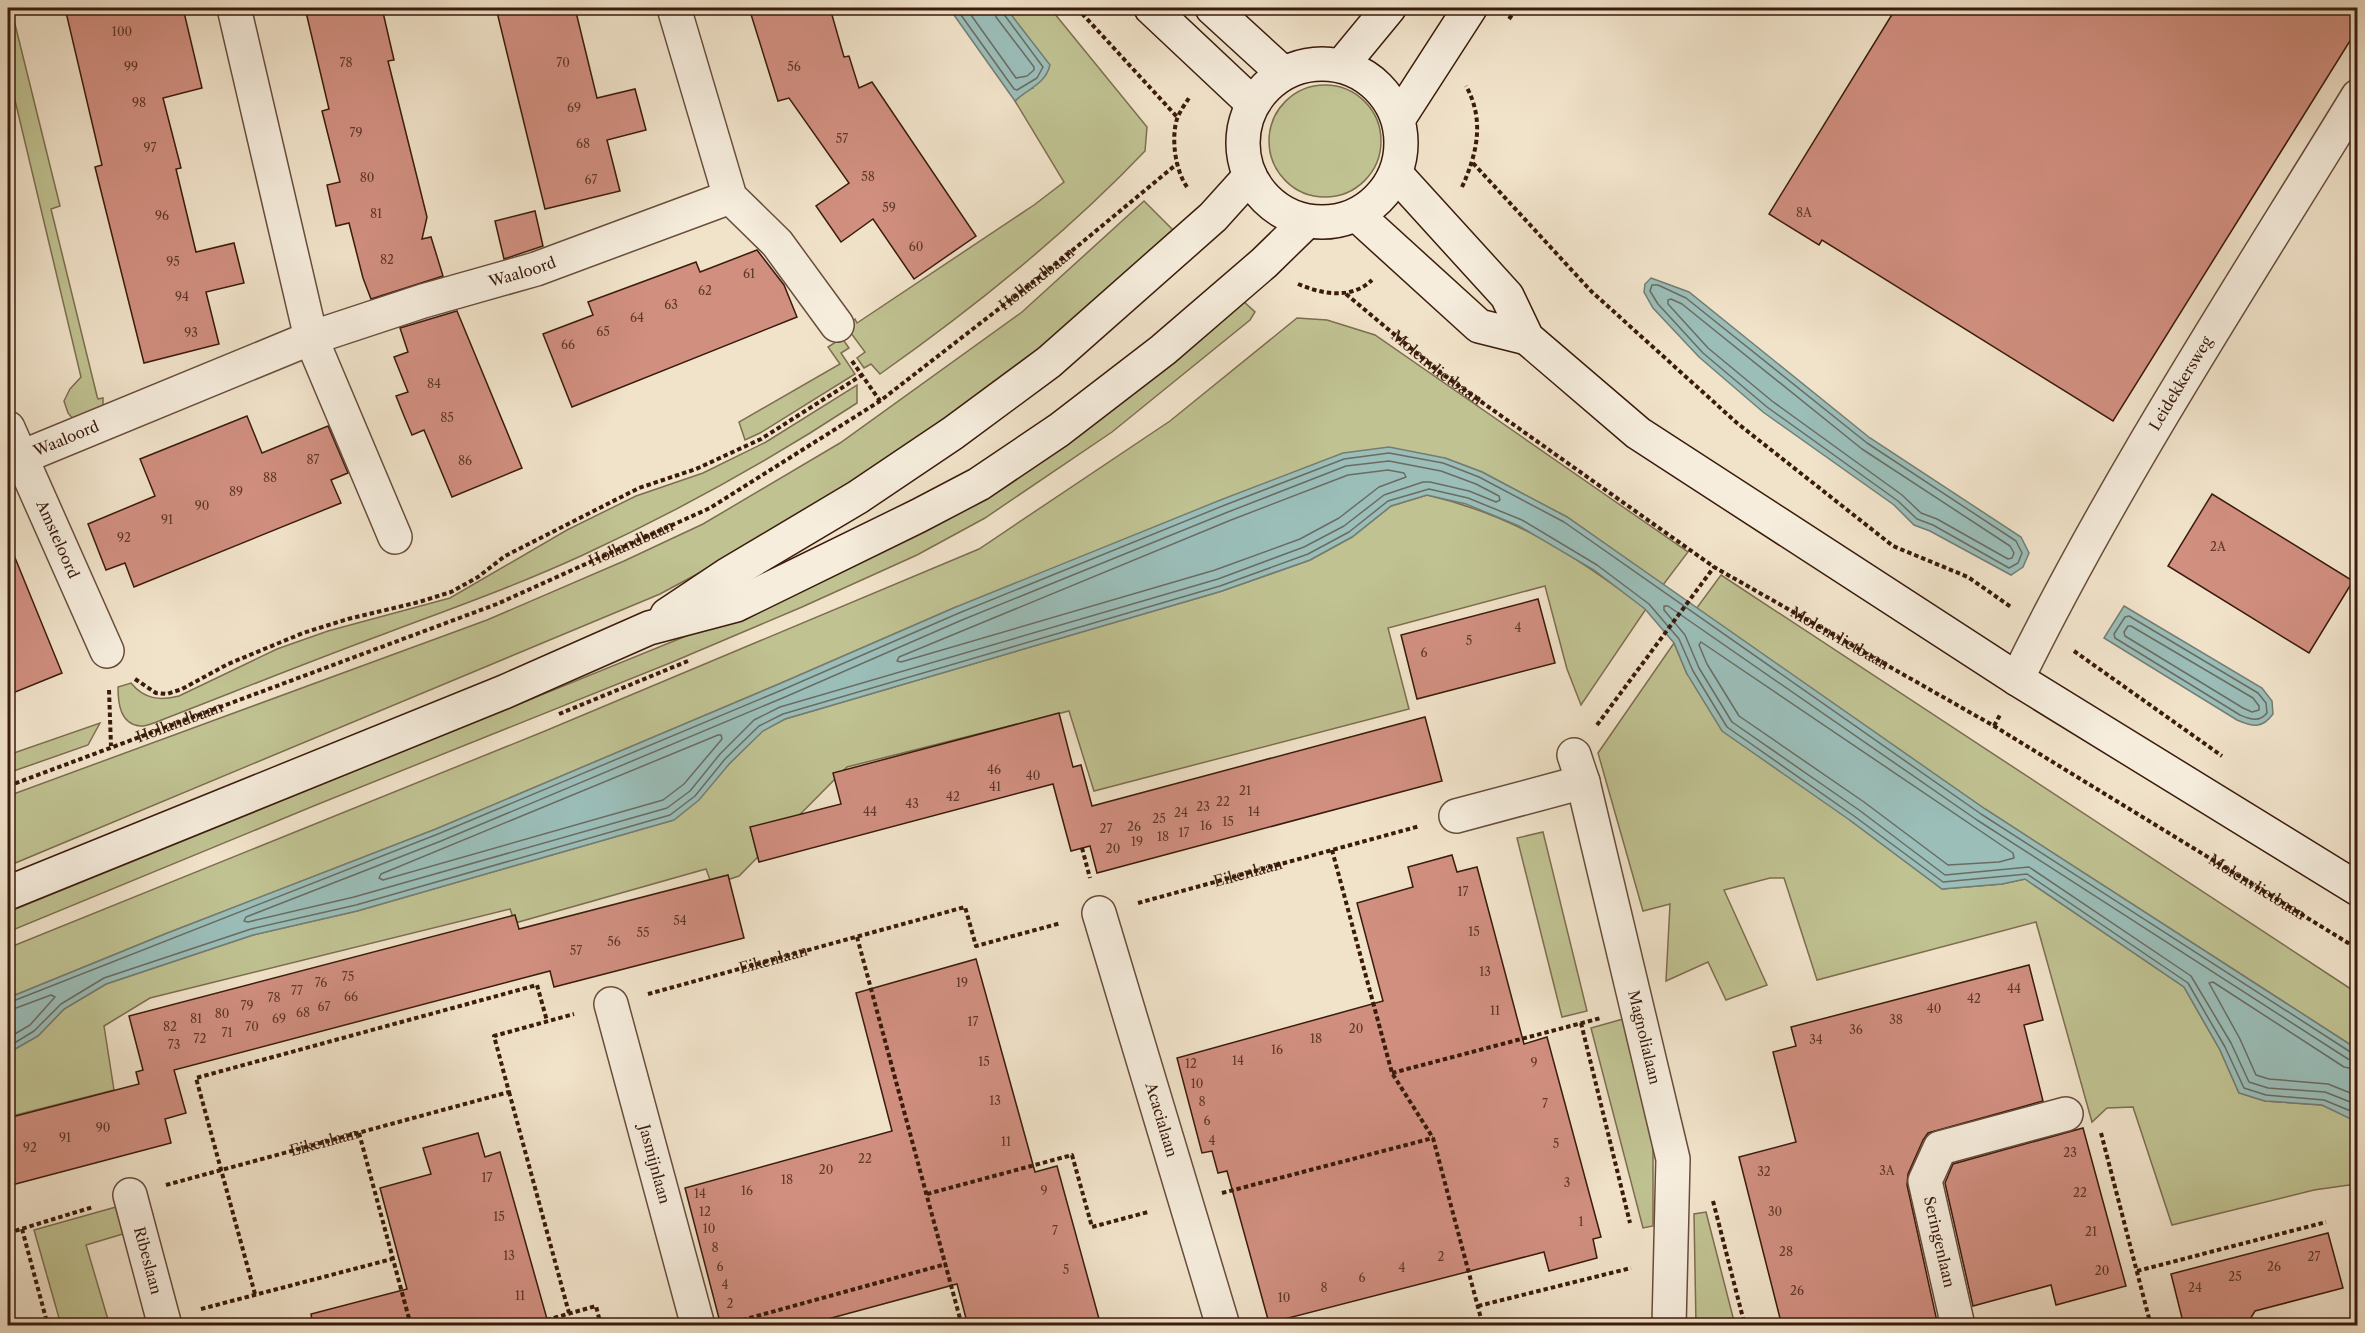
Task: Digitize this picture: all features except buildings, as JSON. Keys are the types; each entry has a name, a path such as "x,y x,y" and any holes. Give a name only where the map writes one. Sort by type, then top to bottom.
{"street":[{"path":"234,8 311,338 395,537"},
{"path":"674,8 730,197 777,243 837,325"},
{"path":"1151,8 1252,103"},
{"path":"1212,8 1283,73"},
{"path":"1342,65 1389,8"},
{"path":"1399,118 1470,8"},
{"path":"1312,63 1342,65 1366,76 1380,88 1386,94 1399,118 1402,146 1396,174 1381,198 1357,215 1332,223 1306,222 1273,206 1250,176 1243,152 1244,127 1252,103 1266,86 1283,73 1312,63"},
{"name":"Leidekkersweg","path":"2017,680 2042,628 2125,478 2358,96"},
{"path":"1396,174 1507,296 1527,338 1638,433 2017,680 2358,889"},
{"path":"649,628 727,574 858,497 953,433 1049,362 1207,223 1250,176"},
{"name":"Waaloord","path":"22,457 311,338 423,301 536,269 730,197"},
{"path":"1357,215 1479,326 1527,338"},
{"path":"8,893 504,692 649,628 736,605 908,521 979,484 1059,430 1163,350 1246,280 1306,222"},
{"name":"Amsteloord","path":"8,428 107,651"},
{"path":"1456,816 1579,768"},
{"name":"Magnolialaan","path":"1579,768 1672,1159 1669,1326"},
{"name":"Acacialaan","path":"1099,913 1223,1326"},
{"name":"Jasmijnlaan","path":"611,1004 698,1326"},
{"name":"Seringenlaan","path":"1958,1326 1925,1181 1940,1148 2066,1114"},
{"name":"Ribeslaan","path":"130,1195 164,1322"}],"path":[{"path":"1077,8 1178,118"},
{"name":"Hollandbaan","path":"8,786 497,604 710,508 880,401 1045,273 1178,162"},
{"path":"1473,164 1591,291 1737,423 1893,546 1968,577 2224,757"},
{"name":"Molenvlietbaan","path":"1346,294 1438,370 1714,567 1994,726 2358,949"},
{"path":"837,325 856,348 847,354 880,401"},
{"path":"107,651 128,673 156,693 167,694 182,689 228,664 303,633 451,592 478,577 504,556 639,488 696,469 762,439 862,375"},
{"path":"1579,768 1655,648 1714,567"},
{"path":"107,651 111,746"},
{"name":"Eikenlaan","path":"8,1233 130,1195 509,1092 494,1036 965,907 976,946 1456,816"},
{"path":"1332,850 1392,1073 1434,1138 1483,1326"},
{"path":"857,937 962,1326"},
{"path":"255,1294 196,1078 537,985 547,1021"},
{"path":"1392,1073 1637,1010"},
{"path":"1581,1023 1632,1231"},
{"path":"509,1092 569,1313"},
{"path":"2099,1126 2151,1326"},
{"path":"359,1133 411,1326"},
{"path":"1713,1199 1746,1326"},
{"path":"2137,1271 2326,1222"},
{"path":"22,1229 48,1326"},
{"path":"164,1322 255,1294 392,1259"},
{"path":"732,1322 946,1264"},
{"path":"1478,1306 1641,1265"},
{"path":"525,1326 596,1306 601,1326"}],"green space":[{"path":"8,8 11,8 60,206 51,209 97,396 98,399 103,398 103,409 73,419 64,401 70,389 81,377 8,71"},
{"path":"1006,8 1050,8 1147,127 1145,151 1083,212 1018,269 880,374 871,364 864,368 857,358 865,352 845,325 855,319 857,323 1034,205 1064,182 1015,101 1025,91 1033,88 1018,25"},
{"path":"1325,85 1346,90 1364,102 1376,120 1381,141 1376,162 1364,180 1346,192 1325,197 1304,192 1286,180 1274,162 1269,141 1274,120 1286,102 1304,90"},
{"path":"1144,201 1174,231 1130,274 974,403 768,536 660,594 8,866 8,796 487,620 703,524 840,443 1022,312"},
{"path":"1242,300 1255,312 1250,320 1112,432 985,518 917,555 670,663 8,932 8,912 728,619 865,560"},
{"path":"1297,318 1327,320 1375,335 1688,552 1663,585 1567,517 1482,472 1445,458 956,607 436,829 165,934 8,998 8,948 545,731 979,549 1170,421"},
{"path":"842,338 849,348 841,353 855,374 745,440 739,422 840,364 828,347"},
{"path":"857,385 857,403 757,465 688,503 558,566 149,725 133,724 121,712 118,687 131,683 141,692 153,697 179,696 277,649 328,631 450,598 567,530 636,496 703,473 766,442"},
{"path":"1427,495 1459,503 1488,514 1543,540 1569,555 1646,609 1581,705 1567,669 1545,586 1388,628 1409,709 1094,791 1069,711 847,767 739,876 712,885 706,869 515,923 510,909 150,998 104,1026 114,1090 8,1117 8,1053 38,1036 64,1009 106,984 253,935 357,911 673,820 763,730 785,719 1222,591 1310,560 1352,537 1391,506"},
{"path":"1721,575 2357,993 2357,1049 1985,809 1696,609"},
{"path":"1674,643 1687,674 1851,821 1942,889 2002,884 2025,879 2184,987 2220,1050 2239,1093 2265,1101 2322,1105 2353,1118 2357,1122 2357,1189 2349,1185 2314,1190 2172,1225 2133,1107 2107,1108 2092,1122 2036,922 1817,980 1784,878 1770,878 1724,890 1767,985 1726,1000 1708,962 1666,981 1670,904 1643,911 1598,753"},
{"path":"100,723 88,745 8,773 8,755"},
{"path":"1543,832 1587,1011 1562,1017 1517,838"},
{"path":"1623,1019 1653,1142 1653,1226 1643,1228 1591,1028"},
{"path":"116,1207 123,1234 86,1245 109,1323 61,1325 34,1230"},
{"path":"1706,1212 1735,1325 1696,1325 1694,1214"}],"water":[{"path":"949,8 1006,8 1050,65 1048,72 1036,86 1015,101"},
{"path":"1651,278 1689,292 1870,438 2021,537 2029,553 2023,567 2011,575 1930,531 1914,525 1894,505 1763,412 1699,357 1653,308 1644,292 1645,284"},
{"path":"1389,447 1445,458 1482,472 1567,517 1985,809 2357,1049 2357,1122 2322,1105 2265,1101 2239,1093 2220,1050 2184,987 2025,879 2002,884 1942,889 1851,821 1722,731 1687,674 1674,643 1645,609 1594,570 1519,526 1466,504 1427,495 1391,506 1352,537 1310,560 1222,591 785,719 763,731 730,763 699,800 674,820 357,911 253,935 106,984 64,1009 38,1036 8,1053 8,998 165,934 436,829 956,607 1223,499 1343,453"},
{"path":"2124,606 2262,688 2272,701 2273,714 2265,722 2257,725 2237,720 2104,638"}]}
